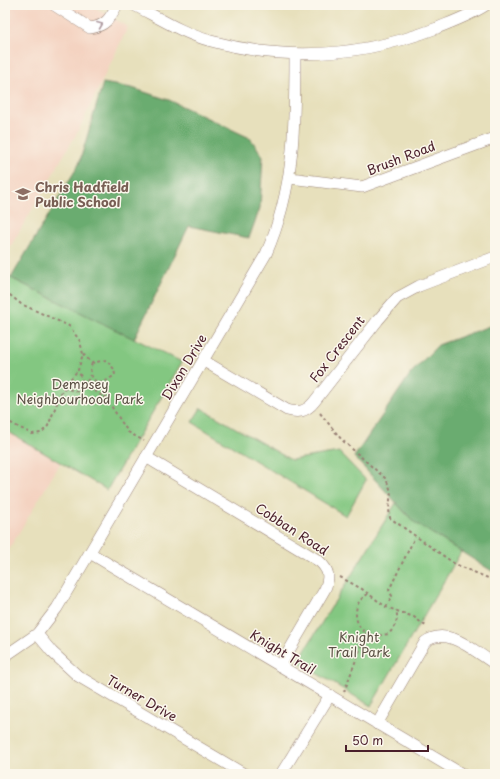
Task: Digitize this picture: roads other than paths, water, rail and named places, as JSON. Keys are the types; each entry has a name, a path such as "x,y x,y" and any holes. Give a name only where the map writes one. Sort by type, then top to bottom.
{"street":[{"path":"54,5 90,28 100,27 108,21 117,5"},
{"path":"134,5 186,32 210,41 256,50 294,54 353,51 395,42 463,18 486,5"},
{"name":"Dixon Drive","path":"5,656 37,634 57,608 204,362 266,254 280,220 290,178 294,54"},
{"name":"Brush Road","path":"290,178 362,187 495,138"},
{"name":"Fox Crescent","path":"204,362 287,410 299,412 310,407 397,298 419,286 495,257"},
{"name":"Cobban Road","path":"146,457 319,561 325,567 328,573 328,581 325,589 280,666"},
{"name":"Knight Trail","path":"90,553 462,774"},
{"name":"Turner Drive","path":"37,634 52,652 78,676 244,774"},
{"path":"377,724 425,642 430,639 436,636 445,636 454,639 495,664"},
{"path":"281,774 330,695"}],"place":[{"name":"Chris Hadfield Public School","path":"23,194"}],"park label":[{"name":"Dempsey Neighbourhood Park","path":"80,392"},
{"name":"Knight Trail Park","path":"359,644"}]}
